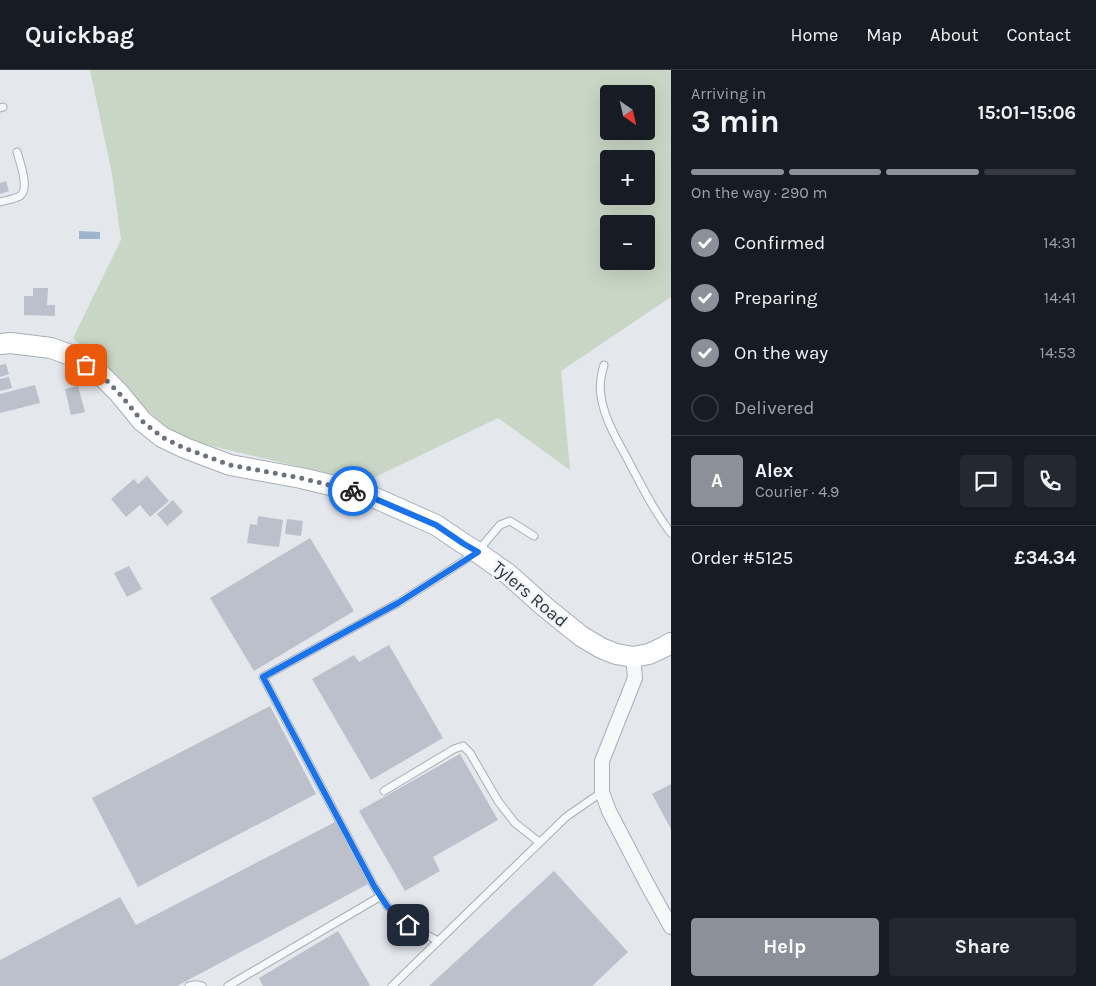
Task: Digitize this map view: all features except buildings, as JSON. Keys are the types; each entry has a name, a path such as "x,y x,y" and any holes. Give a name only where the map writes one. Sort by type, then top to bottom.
{"street":[{"name":"Tylers Road","path":"0,344 11,343 51,348 73,356 100,374 119,393 142,421 162,437 184,448 230,465 301,478 364,494 436,525 508,574 580,636 616,654 633,657"},
{"path":"671,643 649,654 633,657 635,678 602,762 602,792 609,811 646,884 671,927"}],"lane":[{"path":"0,202 20,196 24,190 17,152"},
{"path":"604,365 600,394 604,412 646,496 671,533"},
{"path":"438,941 408,925 387,906 263,677 398,603 478,552 500,526 510,521 534,536"},
{"path":"384,791 454,749 463,746 470,753 498,801 515,823 539,842"},
{"path":"392,986 566,817 602,792"},
{"path":"228,986 381,896"},
{"path":"189,986 198,984 202,986"}],"green space":[{"path":"90,70 671,70 671,297 561,371 570,470 498,418 365,482 177,438 73,338 121,240 112,174"}],"water":[{"path":"79,231 100,232 100,239 79,239"}],"way so far":[{"path":"86,365 100,374 119,393 142,421 162,437 184,448 230,465 301,478 353,491"}],"route":[{"path":"353,491 436,525 478,552 398,603 263,677 374,886 387,906 408,925"}]}
